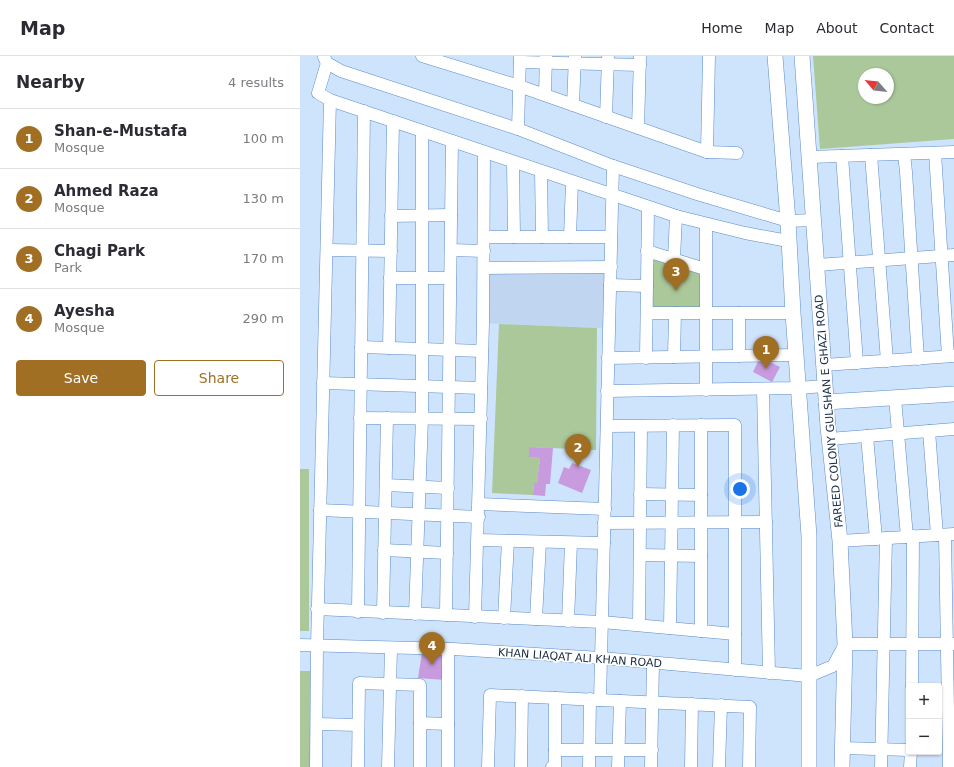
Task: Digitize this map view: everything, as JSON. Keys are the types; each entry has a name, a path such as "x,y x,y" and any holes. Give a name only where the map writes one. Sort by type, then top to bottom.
{"main road":[{"path":"775,56 788,221 788,241 809,536 809,767"},
{"name":"FAREED COLONY GULSHAN E GHAZI ROAD","path":"802,56 826,402 840,540 845,644 842,767"},
{"path":"826,402 954,394"}],"street":[{"path":"422,56 519,86 707,152 737,153"},
{"path":"707,152 709,56"},
{"path":"518,129 520,59 640,61 638,128"},
{"path":"545,95 546,59"},
{"path":"788,241 706,225 648,208 330,100 318,93 326,60 341,71 518,129 613,166 697,194 788,221 814,220"},
{"path":"573,105 575,60"},
{"path":"606,116 608,60"},
{"path":"316,767 317,609 330,100"},
{"path":"358,612 364,111"},
{"path":"389,348 393,121"},
{"path":"416,614 422,418 422,131"},
{"path":"446,615 452,141"},
{"path":"475,617 479,517 484,268 484,152"},
{"path":"810,157 954,152"},
{"path":"824,365 951,356 935,153"},
{"path":"904,154 918,359"},
{"path":"872,155 887,361"},
{"path":"842,156 857,363"},
{"path":"513,162 514,237"},
{"path":"589,767 589,750 601,658 613,166"},
{"path":"542,171 542,237"},
{"path":"570,237 572,182"},
{"path":"646,358 648,208"},
{"path":"391,216 451,215"},
{"path":"674,259 676,216"},
{"path":"706,225 706,390"},
{"path":"484,237 611,237"},
{"path":"327,250 391,251"},
{"path":"451,250 484,251"},
{"path":"647,251 705,268"},
{"path":"817,265 954,255"},
{"path":"484,268 611,267"},
{"path":"390,278 450,278"},
{"path":"610,285 647,286"},
{"path":"647,313 793,313"},
{"path":"674,357 675,313"},
{"path":"739,313 740,356"},
{"path":"361,347 482,350"},
{"path":"608,358 796,355"},
{"path":"323,383 481,388"},
{"path":"608,391 763,389 825,386"},
{"path":"763,389 769,673"},
{"path":"895,398 910,537 912,683"},
{"path":"360,418 481,419"},
{"path":"383,613 387,418"},
{"path":"670,628 672,425"},
{"path":"701,425 701,631"},
{"path":"607,426 735,425 735,670"},
{"path":"639,625 641,426"},
{"path":"829,439 954,429"},
{"path":"929,431 945,535 950,644 947,750 949,767"},
{"path":"867,436 881,538 884,644 881,767"},
{"path":"386,485 448,488"},
{"path":"640,494 701,495"},
{"path":"479,504 605,509"},
{"path":"320,510 479,517"},
{"path":"604,523 766,522"},
{"path":"840,540 945,535"},
{"path":"478,540 604,543"},
{"path":"504,618 508,541"},
{"path":"536,619 540,542"},
{"path":"568,621 571,542"},
{"path":"384,550 447,553"},
{"path":"640,555 701,556"},
{"path":"317,609 602,622 735,634"},
{"path":"845,644 950,644"},
{"name":"KHAN LIAQAT ALI KHAN ROAD","path":"300,645 448,649 601,658 809,676 833,666 845,644"},
{"path":"388,767 391,648"},
{"path":"448,649 448,767"},
{"path":"652,767 653,663"},
{"path":"358,767 359,683 420,685 420,767"},
{"path":"488,767 490,695 750,707 749,767"},
{"path":"521,767 522,696"},
{"path":"552,767 555,767 555,698"},
{"path":"618,767 620,701"},
{"path":"691,767 692,704"},
{"path":"719,767 720,706"},
{"path":"420,723 448,724"},
{"path":"316,724 358,725"},
{"path":"843,748 906,751"},
{"path":"555,750 652,750"},
{"path":"910,755 910,767"}],"shaded area":[{"path":"611,267 609,327 597,328 483,323 484,268"}],"green space":[{"path":"813,56 954,56 954,139 820,149"},
{"path":"647,251 705,269 706,313 647,313"},
{"path":"499,324 597,328 596,450 529,447 529,457 540,458 537,483 534,483 533,495 492,493"},
{"path":"300,469 309,469 309,631 300,631"},
{"path":"300,671 317,671 315,767 300,767"}],"building":[{"path":"760,357 780,367 772,382 753,372"},
{"path":"529,447 553,448 550,484 546,484 545,496 533,495 534,483 537,483 540,458 529,457"},
{"path":"572,463 591,470 582,493 558,483 564,467 569,469"},
{"path":"443,652 445,680 418,678 422,653"}],"place":[{"name":"Chagi Park","path":"676,291"},
{"name":"Shan-e-Mustafa","path":"766,369"},
{"name":"Ahmed Raza","path":"578,467"},
{"name":"Ayesha","path":"432,665"}]}
